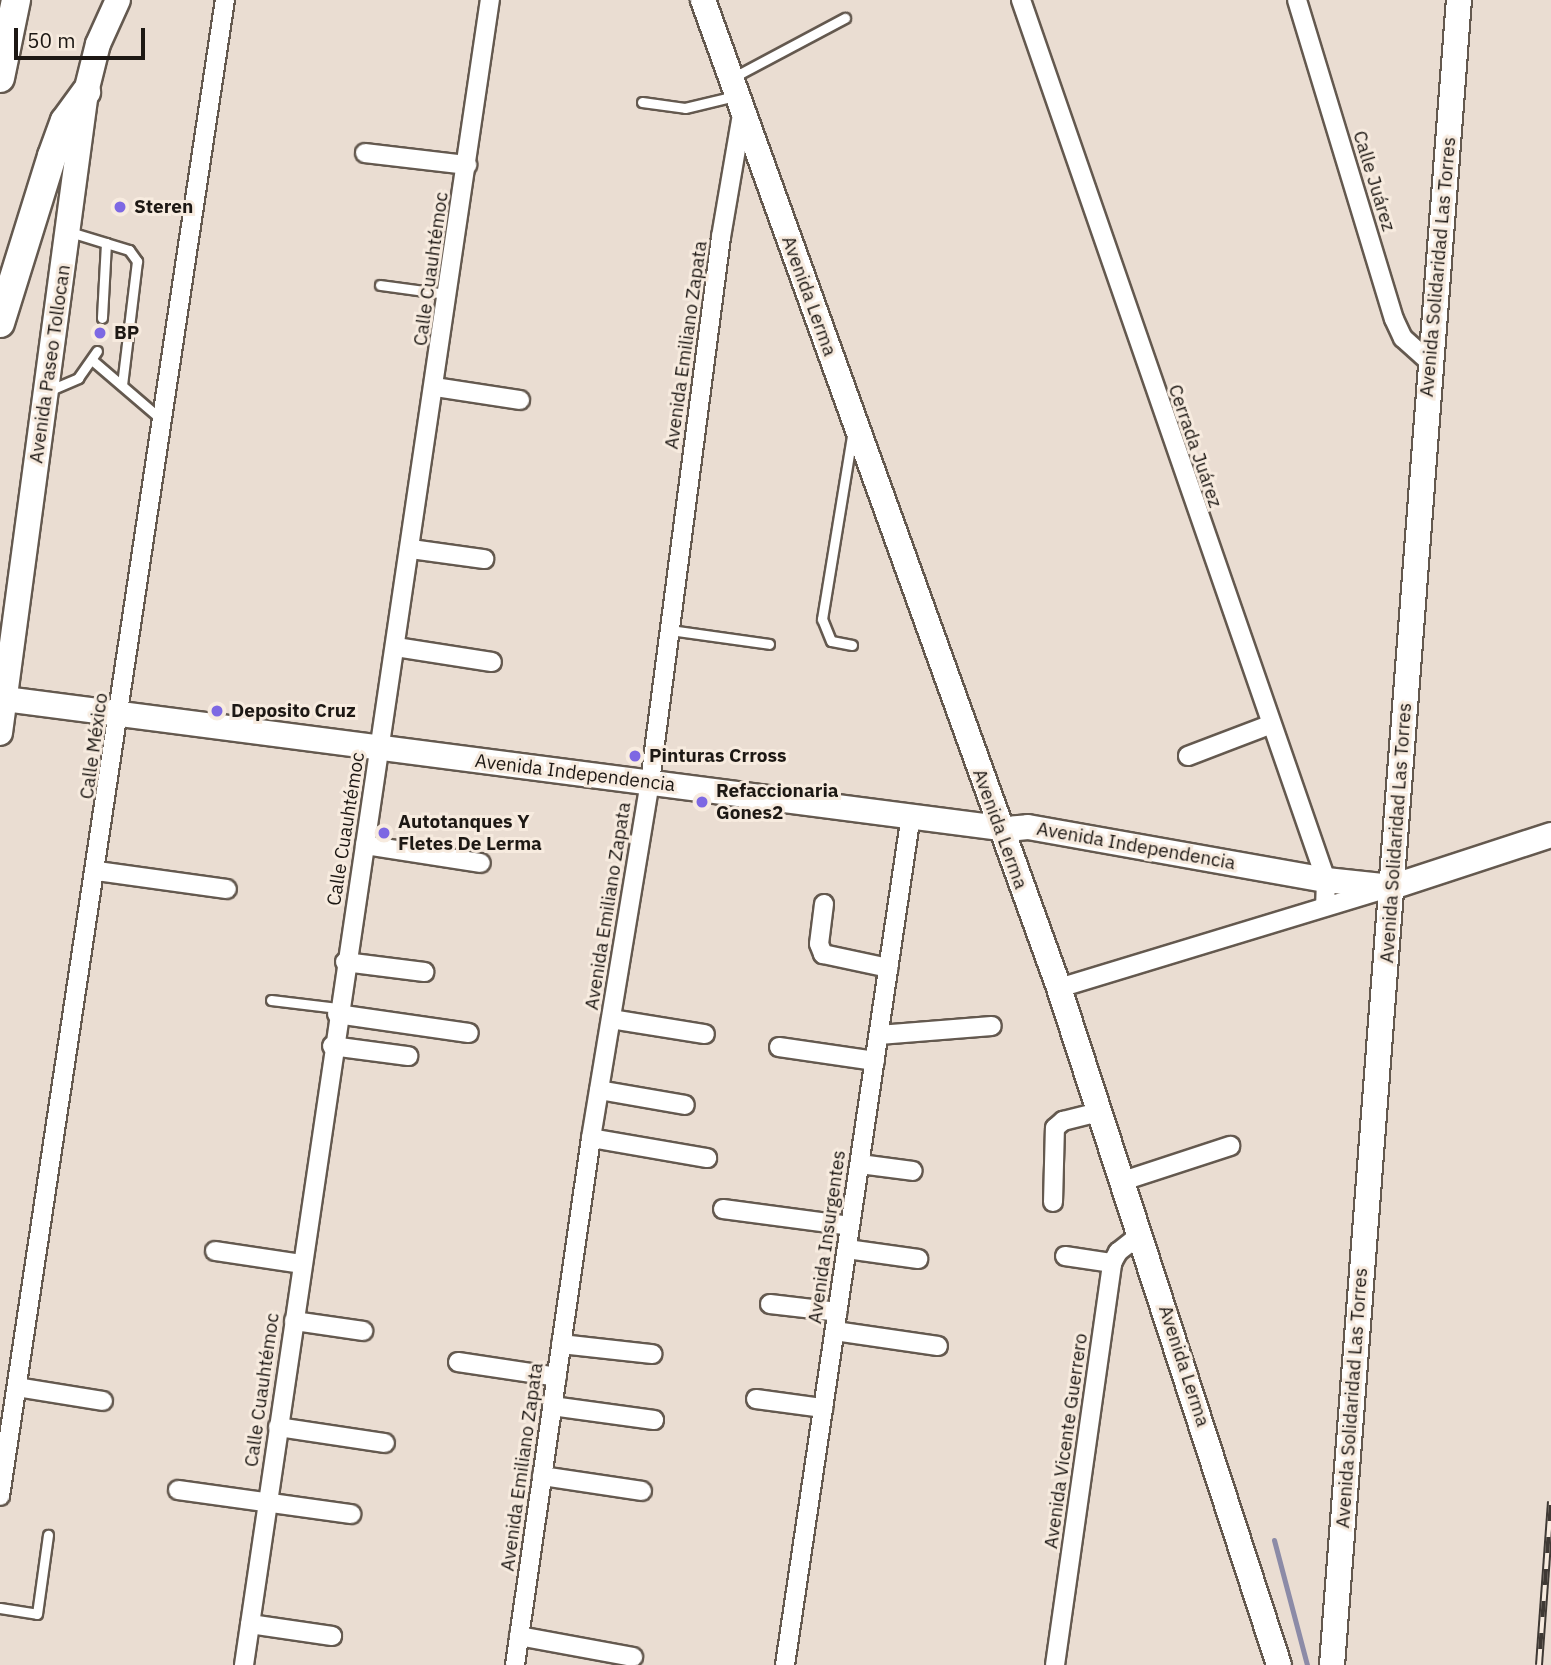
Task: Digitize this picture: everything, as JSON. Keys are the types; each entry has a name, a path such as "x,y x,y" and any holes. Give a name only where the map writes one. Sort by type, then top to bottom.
{"highway":[{"path":"0,78 16,0"},
{"path":"0,323 65,121 86,92"}],"main road":[{"path":"98,44 102,0"},
{"name":"Avenida Paseo Tollocan","path":"0,733 86,92 98,44 117,0"},
{"name":"Avenida Lerma","path":"704,0 854,423 1069,985 1100,1112 1279,1665"},
{"name":"Avenida Solidaridad Las Torres","path":"1332,1665 1459,0"},
{"name":"Avenida Independencia","path":"5,699 1011,828 1326,880 1392,887 1551,835"}],"street":[{"name":"Calle México","path":"0,1496 97,871 163,421 186,244 225,0"},
{"name":"Calle Cuauhtémoc","path":"244,1665 337,1011 381,749 490,0"},
{"name":"Cerrada Juárez","path":"1021,0 1269,725 1326,880 1325,905"},
{"name":"Calle Juárez","path":"1297,0 1394,319 1403,338 1430,362"},
{"name":"Avenida Emiliano Zapata","path":"515,1665 599,1090 650,782 737,95"},
{"path":"366,153 467,165"},
{"path":"435,387 520,400"},
{"path":"411,549 484,559"},
{"path":"396,647 492,662"},
{"path":"1188,756 1269,725"},
{"name":"Avenida Insurgentes","path":"785,1665 911,815"},
{"path":"365,845 481,863"},
{"path":"97,871 227,889"},
{"name":"Avenida Independencia","path":"1069,985 1325,905 1392,887"},
{"path":"824,904 819,944 823,954 888,968"},
{"path":"345,962 424,972"},
{"path":"337,1011 469,1033"},
{"path":"611,1018 705,1034"},
{"path":"879,1035 992,1026"},
{"path":"332,1046 408,1056"},
{"path":"779,1047 875,1061"},
{"path":"599,1090 685,1105"},
{"path":"1053,1202 1055,1128 1063,1121 1100,1112"},
{"path":"592,1138 707,1158"},
{"path":"1123,1181 1230,1146"},
{"path":"860,1164 913,1171"},
{"path":"723,1209 850,1226"},
{"path":"1065,1256 1112,1263 1118,1252 1141,1234"},
{"path":"847,1249 918,1259"},
{"path":"215,1251 302,1264"},
{"name":"Avenida Vicente Guerrero","path":"1055,1665 1112,1263"},
{"path":"770,1304 838,1312"},
{"path":"294,1321 363,1331"},
{"path":"835,1331 938,1346"},
{"path":"562,1344 652,1354"},
{"path":"458,1362 557,1377"},
{"path":"17,1387 103,1401"},
{"path":"756,1399 823,1408"},
{"path":"552,1406 654,1420"},
{"path":"278,1427 385,1443"},
{"path":"542,1476 642,1491"},
{"path":"178,1490 268,1499 351,1514"},
{"path":"250,1624 332,1636"},
{"path":"519,1636 633,1657"}],"lane":[{"path":"642,102 685,108 737,95 845,18"},
{"path":"69,232 129,250 137,261 122,385"},
{"path":"102,318 106,243"},
{"path":"380,285 449,294"},
{"path":"46,391 71,384 95,355 122,385 163,421"},
{"path":"852,645 831,641 822,619 854,423"},
{"path":"670,630 769,644"},
{"path":"271,1000 337,1011"},
{"path":"0,1608 37,1614 48,1535"}],"waterway":[{"path":"1274,1540 1307,1665"}],"railway":[{"path":"1539,1665 1551,1501"}],"place":[{"name":"Steren","path":"120,207"},
{"name":"BP","path":"100,333"},
{"name":"Deposito Cruz","path":"217,711"},
{"name":"Pinturas Crross","path":"635,756"},
{"name":"Refaccionaria Gones2","path":"702,802"},
{"name":"Autotanques Y Fletes De Lerma","path":"384,833"}]}
